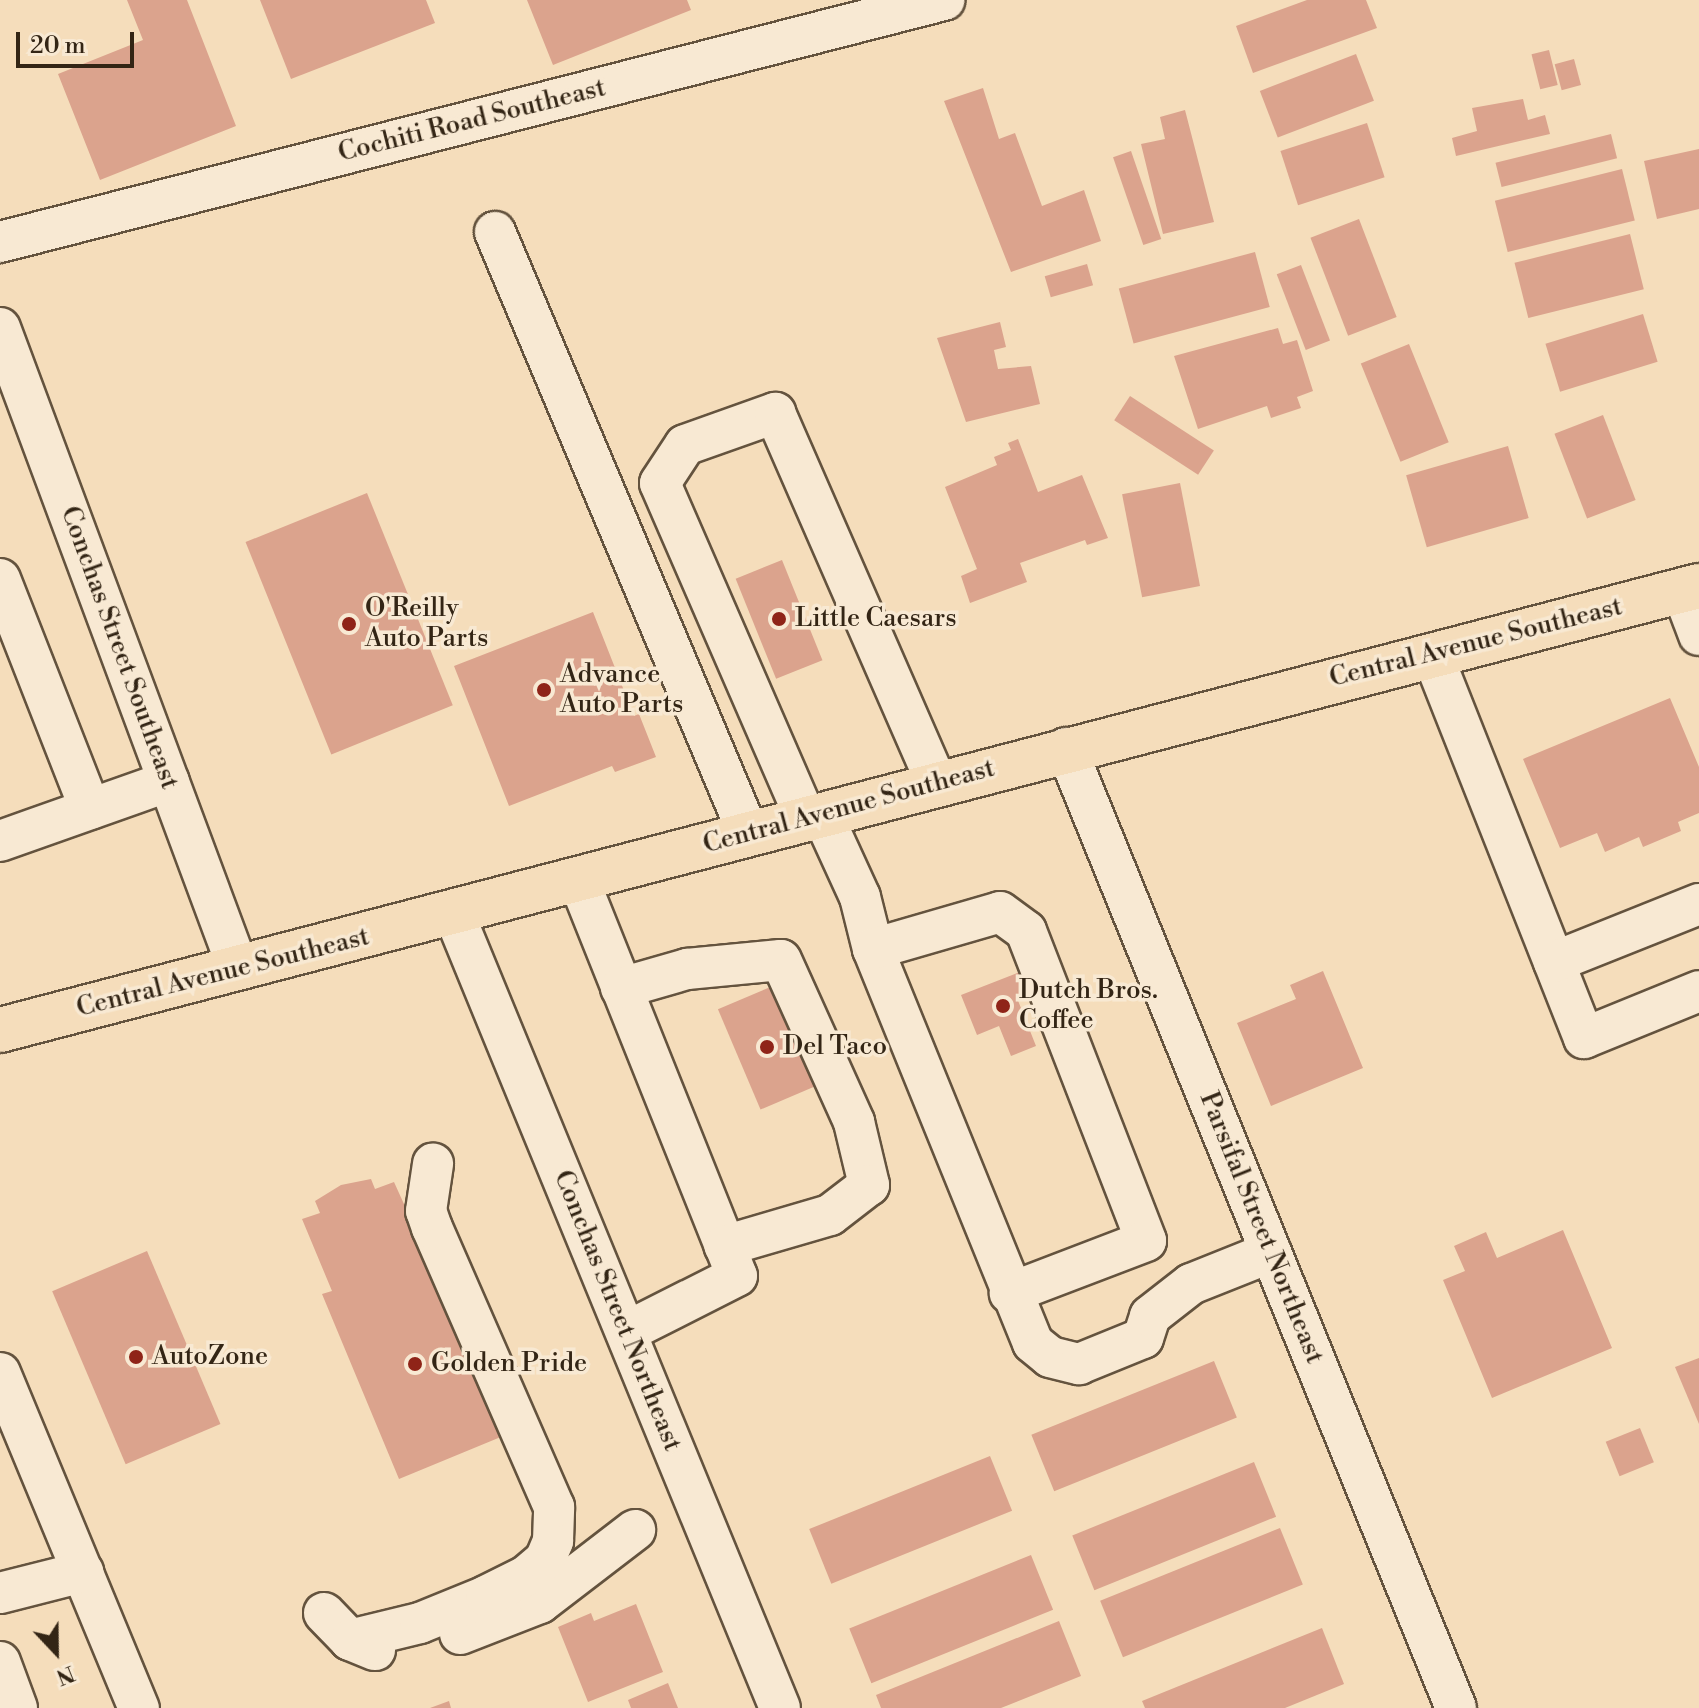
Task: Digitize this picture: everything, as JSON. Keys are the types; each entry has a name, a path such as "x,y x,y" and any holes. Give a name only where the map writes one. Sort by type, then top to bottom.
{"main road":[{"name":"Central Avenue Southeast","path":"0,1030 579,881 1066,748 1691,588"}],"street":[{"name":"Cochiti Road Southeast","path":"0,242 944,0"},
{"path":"495,232 749,835"},
{"name":"Conchas Street Southeast","path":"0,328 11,389 169,781 238,968"},
{"path":"937,783 775,413 685,445 660,483 814,816 860,897 873,949 1010,1293 1033,1343 1050,1357 1079,1364 1143,1338 1150,1316 1191,1284 1271,1252"},
{"path":"0,579 90,809"},
{"path":"1691,588 1699,635"},
{"path":"1432,654 1584,1038 1699,991"},
{"name":"Parsifal Street Northeast","path":"1066,748 1456,1708"},
{"path":"0,841 169,781"},
{"path":"579,881 737,1276 626,1332"},
{"path":"1554,962 1699,904"},
{"path":"873,949 1000,912 1026,931 1146,1241 1010,1293"},
{"name":"Conchas Street Northeast","path":"454,914 780,1708"},
{"path":"621,988 687,969 781,960 854,1122 869,1185 830,1215 724,1246"},
{"path":"433,1164 426,1211 554,1507 553,1541 545,1560 526,1576 420,1623 337,1627 397,1652 500,1619 540,1603 635,1530"},
{"path":"0,1373 139,1708"},
{"path":"0,1593 83,1572"},
{"path":"0,1662 17,1708"}],"building":[{"path":"127,0 187,0 236,126 100,180 58,74 143,40"},
{"path":"260,0 426,0 435,23 291,79"},
{"path":"527,0 687,0 691,10 553,65"},
{"path":"1307,0 1366,0 1377,28 1253,73 1236,26"},
{"path":"1549,50 1558,85 1540,89 1532,54"},
{"path":"1356,54 1374,101 1278,138 1260,91"},
{"path":"1574,59 1581,85 1562,90 1555,64"},
{"path":"983,88 999,139 1015,133 1042,206 1084,190 1101,241 1011,272 944,101"},
{"path":"1523,99 1528,120 1545,115 1550,134 1456,156 1452,138 1477,131 1472,108"},
{"path":"1185,110 1214,222 1163,234 1141,144 1165,139 1160,117"},
{"path":"1367,123 1385,177 1298,205 1280,151"},
{"path":"1611,134 1617,158 1502,187 1496,163"},
{"path":"1699,149 1699,209 1657,219 1644,161"},
{"path":"1131,151 1161,239 1143,245 1113,157"},
{"path":"1622,169 1635,220 1508,252 1495,201"},
{"path":"1359,219 1397,317 1348,336 1310,238"},
{"path":"1630,234 1644,289 1528,318 1515,263"},
{"path":"1255,252 1270,307 1134,344 1119,288"},
{"path":"1087,264 1093,285 1051,297 1045,276"},
{"path":"1301,265 1330,341 1306,350 1277,274"},
{"path":"1643,314 1658,362 1560,392 1545,344"},
{"path":"1000,322 1006,347 994,350 998,369 1031,366 1040,404 966,422 937,338"},
{"path":"1278,328 1283,344 1297,340 1313,391 1297,397 1301,408 1271,418 1267,406 1198,429 1174,356"},
{"path":"1409,344 1449,442 1400,462 1361,363"},
{"path":"1130,396 1214,450 1198,475 1114,420"},
{"path":"1603,415 1636,500 1587,519 1554,434"},
{"path":"1018,439 1038,492 1082,475 1108,538 1087,545 1085,540 1020,563 1027,582 970,603 961,576 977,569 945,487 997,465 994,457 1011,450 1008,443"},
{"path":"1508,446 1529,518 1427,547 1406,475"},
{"path":"1180,483 1200,586 1142,597 1122,494"},
{"name":"O'Reilly Auto Parts","path":"367,493 453,705 331,754 246,542"},
{"name":"Little Caesars","path":"782,560 822,660 776,679 736,579"},
{"name":"Advance Auto Parts","path":"593,612 634,716 639,714 656,757 615,772 612,766 509,806 454,666"},
{"path":"1670,698 1699,767 1699,813 1678,822 1681,831 1643,847 1639,837 1605,852 1597,833 1560,848 1523,759"},
{"path":"1323,971 1363,1068 1271,1106 1237,1023 1296,999 1290,985"},
{"path":"1020,972 1028,993 1017,998 1036,1046 1011,1056 999,1026 977,1035 961,995"},
{"name":"Del Taco","path":"775,985 818,1085 761,1110 718,1009"},
{"name":"Golden Pride","path":"371,1179 375,1189 394,1182 508,1434 399,1479 322,1294 332,1291 302,1219 320,1213 315,1201 341,1185"},
{"path":"1563,1230 1612,1348 1492,1398 1443,1280 1465,1271 1454,1246 1486,1232 1497,1258"},
{"name":"AutoZone","path":"147,1251 220,1424 126,1464 52,1291"},
{"path":"1699,1358 1699,1424 1675,1367"},
{"path":"1214,1361 1237,1418 1054,1491 1031,1435"},
{"path":"1640,1428 1654,1462 1620,1476 1606,1442"},
{"path":"990,1456 1012,1511 831,1584 809,1529"},
{"path":"1254,1462 1276,1517 1094,1590 1072,1535"},
{"path":"1280,1528 1303,1585 1123,1657 1100,1601"},
{"path":"1031,1555 1053,1610 871,1683 849,1628"},
{"path":"636,1604 663,1672 588,1702 558,1627 591,1613 594,1621"},
{"path":"1059,1621 1081,1676 1001,1708 881,1708 876,1695"},
{"path":"1322,1628 1344,1684 1285,1708 1145,1708 1142,1701"},
{"path":"668,1683 678,1708 631,1708 628,1700"},
{"path":"449,1701 451,1708 430,1708"}],"place":[{"name":"Little Caesars","path":"779,619"},
{"name":"O'Reilly Auto Parts","path":"349,624"},
{"name":"Advance Auto Parts","path":"544,690"},
{"name":"Dutch Bros. Coffee","path":"1003,1006"},
{"name":"Del Taco","path":"767,1047"},
{"name":"AutoZone","path":"136,1357"},
{"name":"Golden Pride","path":"415,1364"}]}
